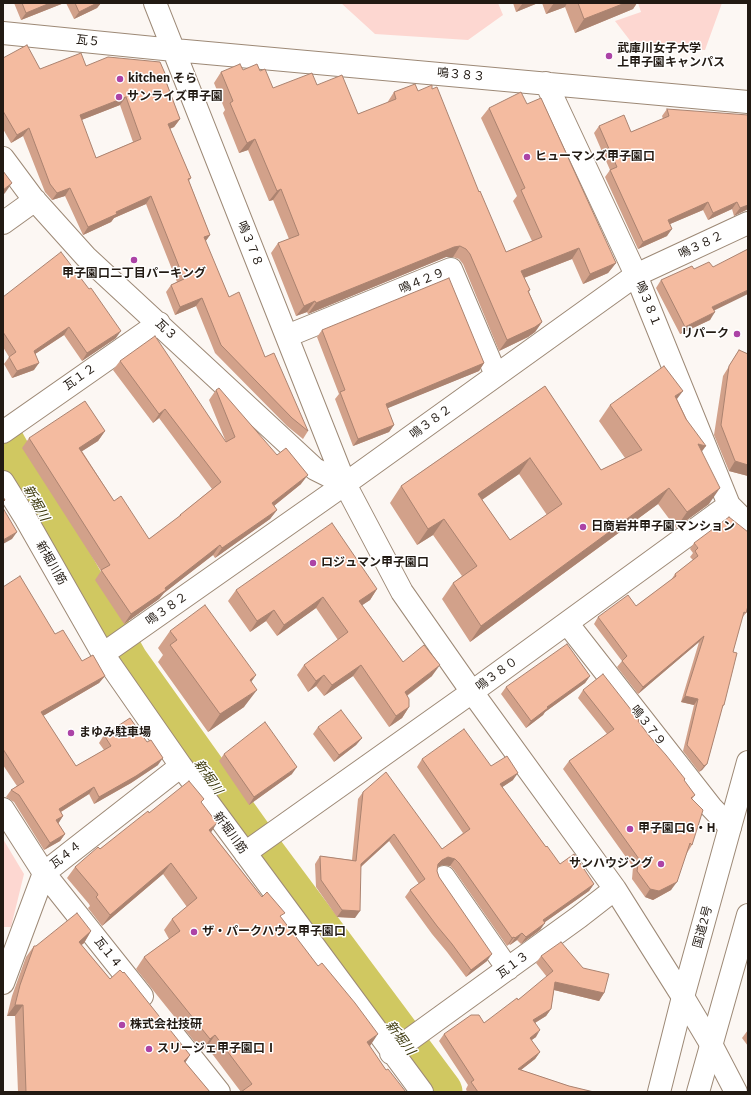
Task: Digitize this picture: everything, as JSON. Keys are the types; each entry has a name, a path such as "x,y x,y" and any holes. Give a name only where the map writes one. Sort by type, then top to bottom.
{"main road":[{"name":"鳴３７８","path":"155,3 345,484 402,592 472,692 615,889 683,997"},
{"name":"瓦５","path":"3,33 174,50"},
{"name":"鳴３８３","path":"174,50 748,102"},
{"name":"鳴３８１","path":"546,83 636,275 729,505 748,524"},
{"name":"瓦３","path":"3,158 35,200 86,257 315,469 345,484"},
{"path":"3,223 35,200"},
{"name":"鳴３８２","path":"113,647 345,484 636,275 748,223"},
{"name":"鳴４２９","path":"287,336 451,269 496,375"},
{"name":"瓦１２","path":"3,432 159,324"},
{"name":"新堀川筋","path":"3,482 26,519 113,647 181,766 253,847 400,1047 422,1092"},
{"name":"鳴３８０","path":"253,847 472,692 729,505"},
{"name":"鳴３７９","path":"567,623 711,807 730,827"},
{"name":"国道2号","path":"659,1092 683,997 748,762"},
{"name":"瓦４４","path":"3,982 12,935 44,873 181,766"},
{"name":"瓦１４","path":"3,809 44,873 219,1092"},
{"path":"444,877 508,969"},
{"name":"瓦１３","path":"400,1047 615,889"},
{"path":"698,1092 748,915"},
{"path":"683,997 711,1044 736,1092"},
{"path":"683,997 712,1092"}],"shaded area":[{"path":"341,3 498,3 503,15 468,40 375,34"},
{"path":"638,3 722,3 705,50 635,47 615,21 641,12"},
{"path":"3,839 24,874 11,927 3,927"}],"building":[{"path":"22,3 50,3 26,13"},
{"path":"75,3 97,3 79,12"},
{"path":"578,3 625,3 584,19"},
{"path":"27,45 40,69 81,53 86,66 108,57 160,62 167,78 165,79 180,119 168,124 191,178 188,179 210,235 204,237 229,297 239,292 265,357 274,353 308,431 292,418 221,345 202,298 180,307 171,285 184,279 151,196 88,227 70,188 57,193 50,184 29,128 17,135 3,111 3,58","holes":["126,97 141,139 96,158 80,115"]},
{"path":"240,64 243,70 257,64 260,71 265,69 273,88 312,73 317,85 342,75 358,114 396,99 394,92 415,84 418,91 432,85 432,89 437,87 479,192 480,191 506,252 542,237 521,190 525,188 489,108 521,92 527,104 541,98 616,263 590,274 579,248 521,271 542,322 535,327 507,340 470,254 466,249 460,246 454,247 316,303 315,301 304,306 278,243 299,235 281,189 277,191 255,139 247,143 230,103 233,101 221,72"},
{"path":"667,109 748,115 748,205 740,208 737,202 713,213 708,202 668,220 672,229 643,242 610,170 617,167 599,126 624,115 631,132 669,116"},
{"path":"3,171 12,183 3,190"},
{"path":"748,249 748,290 712,307 715,312 685,327 661,280 692,266 694,269 709,262 713,267"},
{"path":"61,252 89,289 91,288 121,331 87,353 69,327 34,351 39,363 17,371 9,357 16,352 3,332 3,297"},
{"path":"449,278 484,363 386,404 394,425 358,439 340,392 345,390 322,330"},
{"path":"155,336 226,442 235,437 216,390 219,388 277,455 286,448 308,475 272,503 277,510 222,548 220,545 165,588 166,590 131,614 101,570 110,565 29,438 85,401 105,431 79,448 114,501 121,496 149,539 181,515 221,482 165,409 159,414 120,361"},
{"path":"739,350 748,354 748,465 735,461 721,425 729,366"},
{"path":"664,366 683,391 675,396 686,419 706,446 698,444 720,488 687,512 669,488 481,626 453,583 477,566 444,519 428,529 401,486 545,386 601,470 642,450 610,405","holes":["530,458 562,504 510,540 478,494"]},
{"path":"3,508 17,532 3,540"},
{"path":"729,517 748,532 748,606 746,613 744,612 733,652 737,653 724,705 707,764 704,766 687,745 698,699 685,696 704,636 643,687 622,661 627,656 598,617 628,595 636,606 676,576 675,574 698,556 695,551 698,548 694,543"},
{"path":"332,523 377,589 359,601 403,662 424,645 440,665 405,692 409,699 409,707 396,716 361,665 332,685 324,675 316,681 304,665 348,632 323,597 284,625 274,610 257,621 236,590"},
{"path":"20,576 55,634 63,630 82,661 93,655 105,676 41,712 76,766 111,746 104,735 130,718 147,742 151,740 163,758 136,776 99,797 94,787 59,809 63,816 56,820 65,834 50,843 19,795 11,790 24,782 3,749 3,587"},
{"path":"205,605 256,675 250,680 257,690 220,714 170,645 177,640 170,631"},
{"path":"567,644 590,676 547,707 548,708 531,721 506,687"},
{"path":"603,674 639,720 638,721 650,737 685,779 684,780 695,795 691,798 703,810 692,845 690,843 677,882 659,891 650,889 637,871 639,859 569,761 614,729 583,690"},
{"path":"341,710 362,738 339,755 318,727"},
{"path":"265,722 297,767 254,797 224,754"},
{"path":"464,729 491,766 507,756 518,773 500,784 560,864 574,854 594,884 543,920 545,923 526,937 522,933 515,938 512,938 459,863 455,859 448,857 442,860 438,864 437,871 439,877 492,954 471,970 410,890 425,879 394,834 361,864 360,911 342,910 321,880 320,856 356,861 363,792 386,772 442,849 470,829 422,759"},
{"path":"189,781 204,799 201,802 217,823 209,830 262,897 267,892 285,913 280,916 318,966 322,963 355,1003 378,1034 367,1042 386,1070 388,1069 406,1092 241,1092 252,1084 215,1035 210,1039 144,957 180,931 172,919 197,898 171,863 110,915 96,897 98,895 97,893 75,867 98,847 100,849"},
{"path":"77,913 91,931 79,942 110,979 120,970 123,973 124,972 190,1055 184,1061 210,1092 26,1092 23,1005 15,1005 20,985 34,946 36,946"},
{"path":"561,942 583,968 609,974 604,993 555,982 551,1009 533,1020 540,1030 530,1038 540,1052 518,1069 569,1086 594,1092 478,1092 471,1082 474,1080 444,1034 471,1015 479,1015 484,1023 517,998 518,1000 553,971 541,956"}],"waterway":[{"name":"新堀川","path":"3,444 126,662 262,853 440,1092"}],"place":[{"name":"武庫川女子大学 上甲子園キャンパス","path":"609,56"},
{"name":"kitchen そら","path":"120,79"},
{"name":"サンライズ甲子園","path":"119,97"},
{"name":"ヒューマンズ甲子園口","path":"527,157"},
{"name":"甲子園口二丁目パーキング","path":"134,260"},
{"name":"リパーク","path":"737,334"},
{"name":"日商岩井甲子園マンション","path":"583,527"},
{"name":"ロジュマン甲子園口","path":"313,563"},
{"name":"まゆみ駐車場","path":"71,733"},
{"name":"甲子園口G・H","path":"630,829"},
{"name":"サンハウジング","path":"661,864"},
{"name":"ザ・パークハウス甲子園口","path":"194,932"},
{"name":"株式会社技研","path":"122,1025"},
{"name":"スリージェ甲子園口Ⅰ","path":"149,1049"}]}
